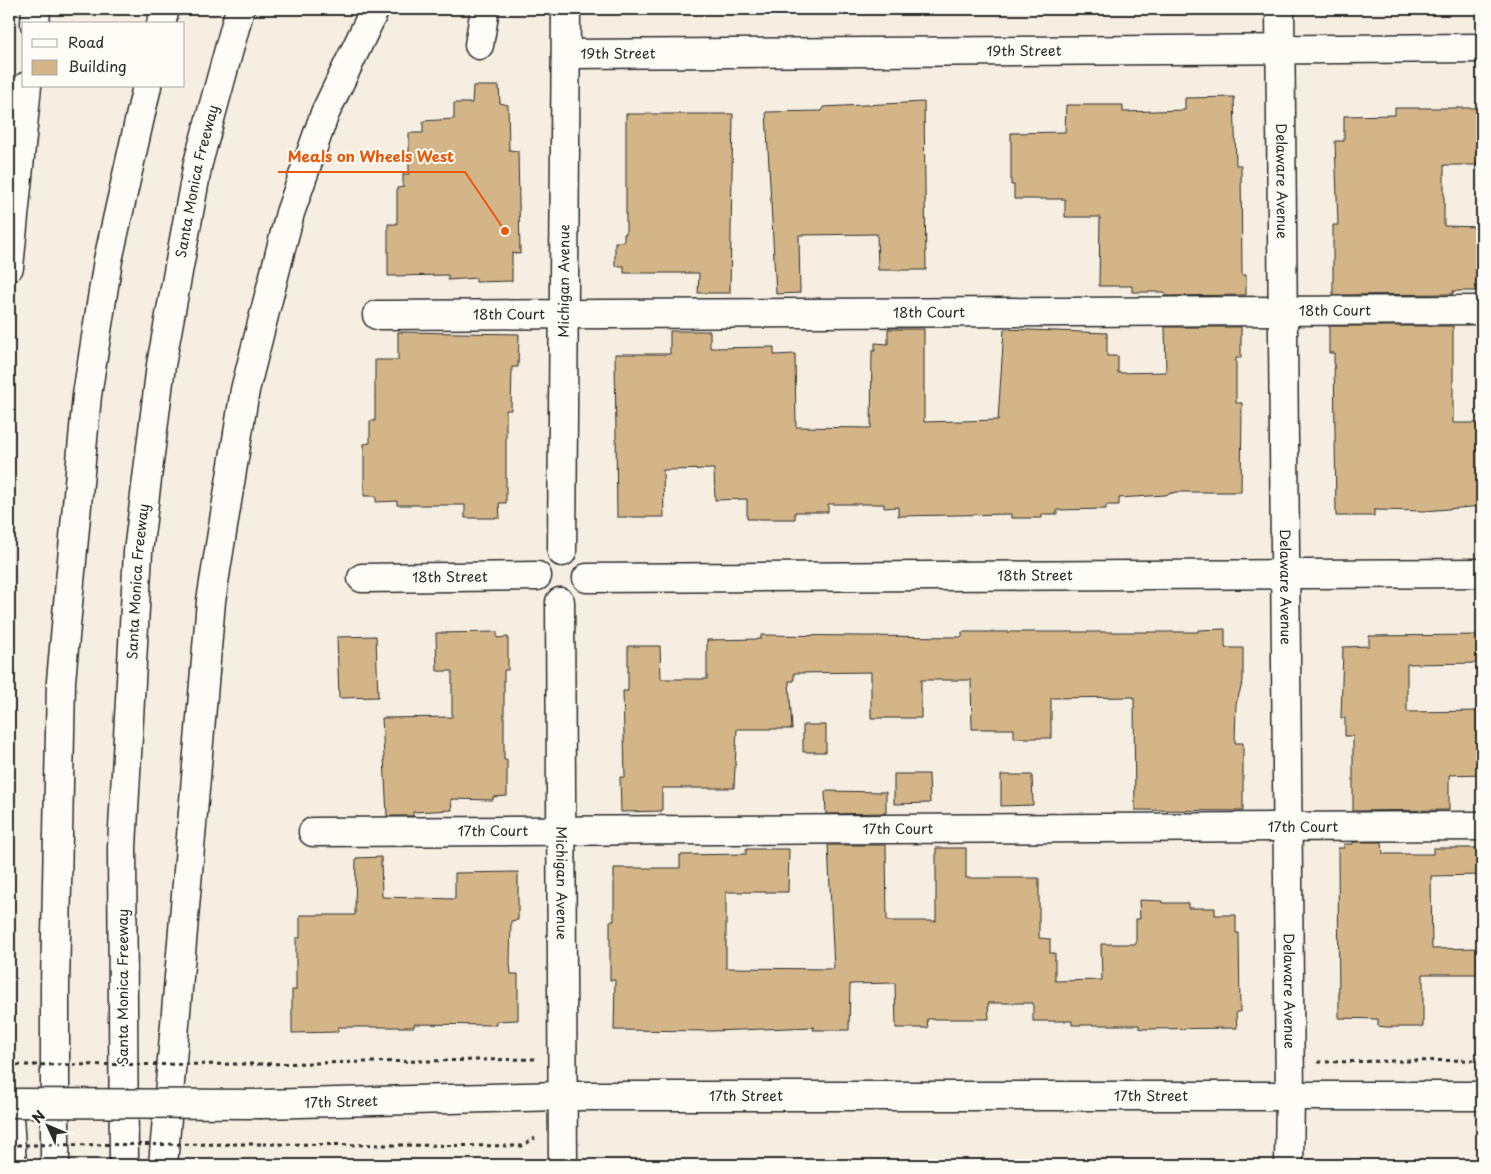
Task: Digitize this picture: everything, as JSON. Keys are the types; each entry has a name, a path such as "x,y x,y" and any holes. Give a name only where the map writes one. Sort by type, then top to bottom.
{"main road":[{"path":"34,22 36,9"},
{"path":"162,22 165,9"},
{"name":"Santa Monica Freeway","path":"124,1165 122,847 138,552 161,365 198,163 240,9"},
{"path":"163,1165 211,601 245,390 290,213 325,113 374,9"},
{"path":"479,45 485,9"},
{"name":"Michigan Avenue","path":"562,552 566,9"},
{"name":"Delaware Avenue","path":"1280,9 1284,311 1284,574 1288,827 1289,1165"},
{"name":"19th Street","path":"566,54 1482,48"},
{"path":"9,267 27,88"},
{"path":"55,1165 55,997 61,681 87,395 108,260 147,88"},
{"name":"18th Court","path":"377,315 564,316 1482,310"},
{"path":"562,552 577,557 587,570 588,578 586,586 576,599 560,602 545,596 540,589 537,576 540,564 546,558 562,552"},
{"name":"18th Street","path":"588,578 1482,573"},
{"name":"18th Street","path":"362,578 537,576"},
{"name":"Michigan Avenue","path":"560,602 563,1165"},
{"name":"17th Court","path":"313,832 1482,826"},
{"name":"17th Street","path":"9,1103 262,1104 562,1096 1482,1096"},
{"path":"9,1116 12,1165"}],"path":[{"path":"9,1065 259,1064 538,1059"},
{"path":"1318,1062 1482,1060"},
{"path":"9,1145 522,1146 542,1133"}],"green space":[{"path":"1482,1161 1482,1165 1343,1165 1346,1162"}],"building":[{"path":"473,86 499,86 500,103 508,105 509,150 518,151 520,254 512,253 512,281 476,282 476,278 448,280 448,275 388,276 388,224 397,224 397,188 403,187 403,174 409,174 409,133 423,133 423,121 454,119 454,103 472,103"},
{"path":"1234,97 1236,165 1241,165 1242,275 1246,275 1246,295 1165,296 1165,292 1132,292 1132,286 1099,286 1100,217 1065,217 1065,199 1014,199 1014,185 1011,185 1011,133 1065,132 1066,105 1123,105 1123,112 1185,110 1185,98"},
{"path":"924,102 926,270 878,270 877,234 799,235 800,293 776,294 766,112 822,111 823,107"},
{"path":"1395,108 1482,108 1482,165 1444,165 1444,226 1482,227 1482,291 1453,291 1453,294 1333,295 1333,225 1338,225 1335,141 1344,141 1344,116 1395,115"},
{"path":"626,114 733,114 730,293 698,293 699,273 624,273 624,266 615,266 615,242 624,242 624,234 626,234"},
{"path":"1329,326 1453,326 1453,423 1482,423 1482,506 1425,511 1374,510 1374,516 1336,516 1334,353 1329,353"},
{"path":"1165,327 1241,327 1241,358 1236,358 1236,403 1242,403 1241,492 1176,492 1165,495 1119,498 1119,505 1106,505 1106,509 1057,510 1057,514 1042,514 1042,518 1011,518 1011,514 898,516 898,507 884,508 884,504 828,504 828,512 795,512 795,519 747,519 747,499 715,500 714,469 663,470 664,517 617,517 615,354 670,354 670,331 710,331 710,348 774,347 774,355 795,354 796,427 871,428 872,351 875,351 875,343 888,344 888,329 924,329 924,422 998,420 1004,329 1107,333 1107,356 1118,356 1118,373 1166,372"},
{"path":"398,332 519,334 518,367 512,367 511,410 506,410 506,503 499,503 500,518 465,518 465,505 397,505 397,501 376,502 376,496 364,496 364,444 370,443 370,421 375,421 375,360 398,360"},
{"path":"1225,629 1225,648 1243,648 1243,681 1236,704 1235,743 1243,743 1243,811 1135,810 1134,697 1051,698 1051,738 1014,738 1014,729 972,729 971,680 921,680 921,718 871,718 871,672 794,673 794,681 789,681 792,729 737,729 734,788 662,788 662,811 621,812 620,777 625,777 623,691 628,691 628,646 660,646 661,679 707,679 707,640 761,639 761,635 962,637 962,632 1198,632 1198,630"},
{"path":"497,632 497,638 508,637 508,670 504,670 504,760 507,760 507,796 493,797 493,800 451,799 452,810 413,812 413,816 387,816 382,718 452,717 452,671 437,671 436,633"},
{"path":"1482,635 1482,663 1407,664 1407,712 1482,711 1482,774 1449,775 1449,810 1353,811 1353,736 1345,736 1345,718 1341,718 1343,647 1369,646 1369,636"},
{"path":"376,636 378,697 339,698 337,637"},
{"path":"803,725 826,725 826,752 803,752"},
{"path":"894,774 929,774 930,803 894,804"},
{"path":"1001,775 1032,775 1033,805 1001,806"},
{"path":"825,791 886,792 886,813 826,814"},
{"path":"1353,842 1382,842 1383,854 1433,854 1433,848 1482,848 1482,875 1431,876 1432,949 1482,948 1482,974 1423,974 1423,1027 1386,1027 1378,1026 1378,1019 1339,1018 1338,848 1344,848 1344,844 1353,844"},
{"path":"828,845 886,845 887,921 936,921 936,848 966,848 966,878 1039,878 1039,938 1050,939 1050,953 1055,953 1055,981 1102,980 1101,944 1136,944 1136,919 1140,919 1139,900 1162,901 1162,903 1188,903 1188,908 1215,908 1215,915 1236,915 1236,933 1239,933 1240,1012 1236,1012 1237,1028 1145,1029 1139,1028 1139,1025 1072,1025 1072,1021 1033,1021 1033,1003 988,1003 989,1019 927,1019 928,1028 896,1028 895,983 850,984 849,1030 813,1030 814,1027 713,1031 614,1030 615,980 610,980 610,921 614,921 614,868 680,868 680,855 746,854 746,849 789,849 788,892 726,892 726,968 834,969"},
{"path":"381,857 382,897 455,899 455,873 518,872 518,920 511,921 510,963 511,974 518,974 518,1020 496,1021 496,1025 414,1024 414,1027 338,1027 338,1032 292,1033 292,990 296,990 296,938 300,938 300,915 355,915 356,858"}],"place":[{"name":"Meals on Wheels West","path":"505,231"}]}
